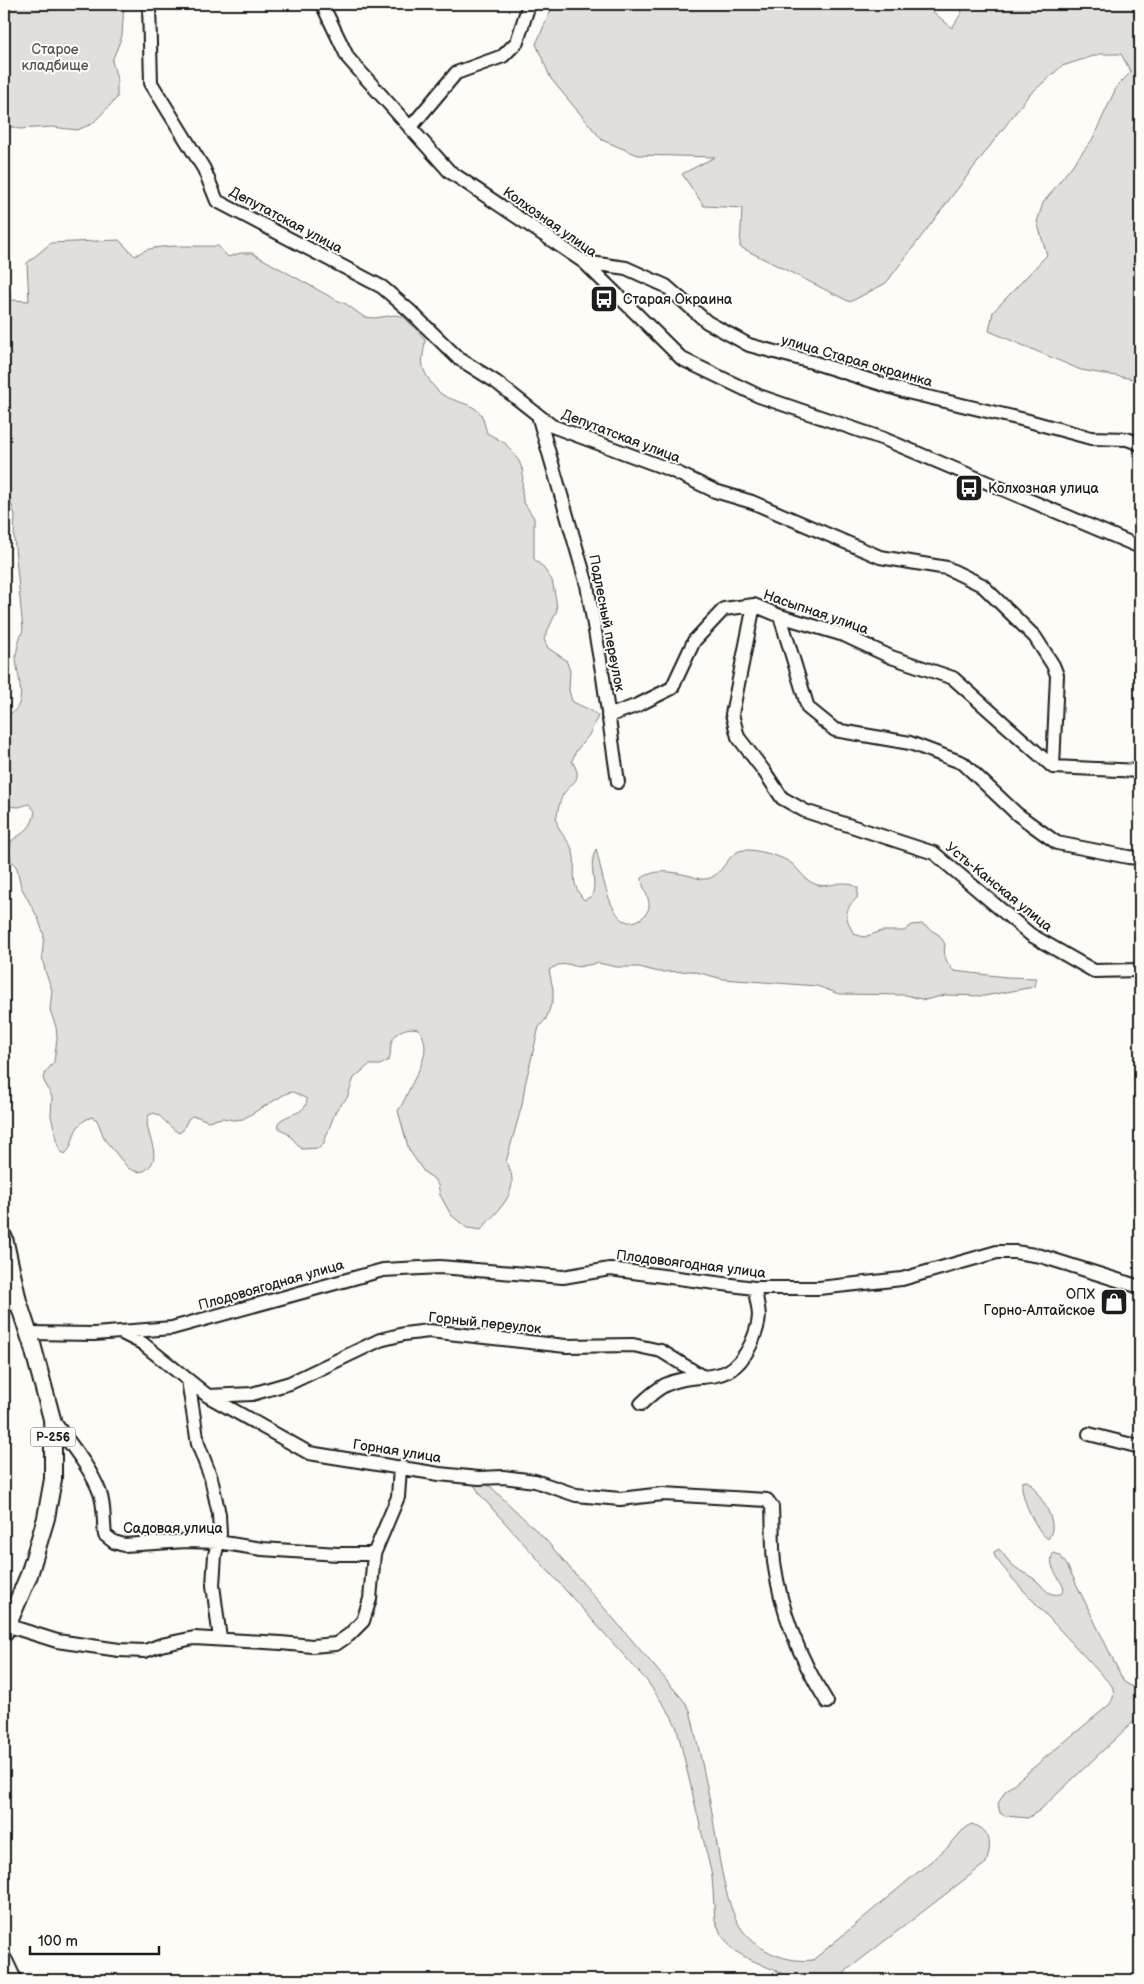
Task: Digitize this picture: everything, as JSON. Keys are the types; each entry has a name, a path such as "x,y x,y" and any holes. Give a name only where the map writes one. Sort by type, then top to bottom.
{"main road":[{"name":"Р-256","path":"4,1238 11,1303 29,1334 52,1418 53,1479 50,1499 29,1575 5,1629"},
{"path":"4,1961 13,1980"}],"street":[{"name":"Депутатская улица","path":"149,4 151,83 204,169 217,201 382,287 410,311 458,358 496,382 552,426 671,470 714,491 752,502 880,557 947,568 982,585 1035,638 1053,665 1057,676 1053,767"},
{"name":"Колхозная улица","path":"322,4 348,58 449,171 584,262 682,359 759,396 884,439 1140,547"},
{"path":"410,128 456,74 503,56 517,42 530,4"},
{"name":"улица Старая окраинка","path":"584,262 626,268 666,286 707,322 749,345 812,362 907,392 1091,438 1128,439 1140,444"},
{"name":"Подлесный переулок","path":"538,415 587,585 604,677 618,782"},
{"name":"Насыпная улица","path":"608,716 638,705 672,688 694,641 724,609 754,605 780,616 844,635 891,657 953,678 1053,767"},
{"name":"Усть-Канская улица","path":"754,605 732,714 738,737 782,798 814,814 934,853 1031,935 1094,971 1140,970"},
{"path":"780,616 808,708 835,730 910,743 963,763 1017,814 1057,843 1140,858"},
{"path":"1053,767 1140,771"},
{"name":"Плодовоягодная улица","path":"29,1334 122,1332 172,1328 383,1270 440,1267 563,1277 610,1269 666,1278 754,1288 819,1288 902,1279 997,1252 1014,1252 1041,1256 1140,1287"},
{"path":"641,1404 650,1395 666,1385 717,1376 732,1369 744,1359 760,1319 754,1288"},
{"name":"Горный переулок","path":"208,1396 252,1394 290,1383 380,1340 404,1334 429,1331 566,1346 633,1345 661,1351 703,1377"},
{"name":"Горная улица","path":"122,1332 142,1343 208,1396 309,1453 400,1468 479,1478 504,1477 535,1481 576,1495 620,1499 664,1494 766,1500 772,1507 774,1559 780,1598 795,1642 811,1676 827,1702"},
{"path":"188,1380 198,1444 216,1497 220,1534 215,1554 213,1585 220,1639"},
{"name":"Садовая улица","path":"52,1418 89,1473 100,1493 104,1508 103,1523 106,1535 114,1542 124,1545 186,1541 218,1542 262,1549 338,1554 374,1554"},
{"path":"1090,1434 1140,1447"},
{"path":"5,1629 57,1641 119,1650 145,1651 161,1645 194,1638 312,1646 336,1644 349,1635 362,1621 370,1599 374,1554 398,1497 400,1468"}],"green space":[{"name":"Старое кладбище","path":"4,4 124,4 122,36 112,61 117,79 117,98 92,124 77,130 52,127 19,129 4,125"},
{"path":"564,4 924,4 952,28 962,12 959,4 1140,4 1140,380 1081,370 989,331 993,312 1047,255 1037,222 1043,203 1092,140 1117,86 1131,72 1121,54 1100,54 1062,66 1028,96 886,283 850,302 740,247 742,208 704,206 682,174 715,157 638,155 602,140 551,79 536,44 551,10"},
{"path":"119,240 135,256 148,249 174,246 218,246 228,257 241,253 252,253 346,304 364,317 374,318 395,315 404,317 425,339 423,366 427,377 434,387 443,395 478,410 482,416 487,433 505,443 519,461 523,471 523,501 534,518 534,559 542,566 552,580 556,600 557,610 544,639 548,648 566,660 570,671 569,690 572,701 598,716 589,735 576,751 572,761 577,776 564,793 557,815 557,825 572,849 576,886 584,900 592,896 594,890 592,862 596,849 604,883 614,909 621,918 630,922 641,918 648,909 649,903 642,878 654,873 666,872 678,873 699,879 711,878 738,851 761,852 787,860 806,879 818,885 847,883 858,888 857,898 849,906 847,914 847,919 854,934 864,937 882,931 904,931 912,925 922,924 939,935 945,944 944,952 946,959 954,971 1006,977 1036,978 1034,987 984,996 945,995 925,1000 906,995 839,994 817,986 723,979 692,971 659,972 639,967 617,967 598,963 578,967 568,964 558,965 549,970 553,999 546,1019 539,1027 522,1105 506,1162 511,1172 512,1182 510,1191 507,1199 481,1230 467,1228 451,1215 440,1195 438,1185 433,1178 424,1172 409,1150 398,1111 422,1062 425,1046 420,1030 411,1028 402,1030 395,1036 391,1044 389,1060 380,1065 369,1065 354,1078 347,1098 336,1110 323,1145 319,1148 302,1149 288,1134 279,1128 278,1123 300,1111 306,1104 307,1099 293,1092 287,1093 243,1119 223,1118 208,1121 192,1116 179,1133 157,1114 149,1115 147,1121 154,1157 147,1169 140,1172 128,1168 105,1140 97,1120 92,1117 85,1120 77,1129 69,1150 65,1154 60,1151 51,1116 52,1097 43,1079 45,1073 54,1062 57,1038 56,1027 50,1010 52,990 42,956 44,935 38,918 21,887 17,868 11,860 9,851 11,841 30,826 35,811 29,804 19,807 4,806 4,715 13,712 18,707 20,699 21,691 16,657 18,643 23,630 14,537 15,515 9,497 4,492 4,279 12,300 29,301 27,263 51,243"},
{"path":"1027,1481 1039,1496 1051,1518 1051,1532 1048,1539 1039,1529 1026,1504 1022,1482"},
{"path":"483,1482 491,1487 545,1539 690,1710 709,1795 718,1854 730,1905 743,1931 757,1945 784,1958 813,1960 948,1847 971,1824 983,1830 989,1839 986,1863 847,1970 842,1978 846,1980 797,1980 733,1950 721,1934 715,1920 712,1876 677,1728 670,1714 647,1681 481,1496 473,1483"},
{"path":"999,1549 1013,1565 1053,1594 1061,1594 1064,1589 1052,1563 1053,1553 1060,1555 1068,1567 1124,1682 1133,1687 1140,1678 1140,1720 1132,1723 1040,1810 1028,1818 1005,1816 1000,1813 998,1804 1005,1791 1109,1705 1114,1691 1112,1686 1011,1577 995,1557 994,1552"}],"place":[{"name":"Старая Окраина","path":"604,299"},
{"name":"Колхозная улица","path":"969,488"},
{"name":"ОПХ Горно-Алтайское","path":"1114,1302"}]}
